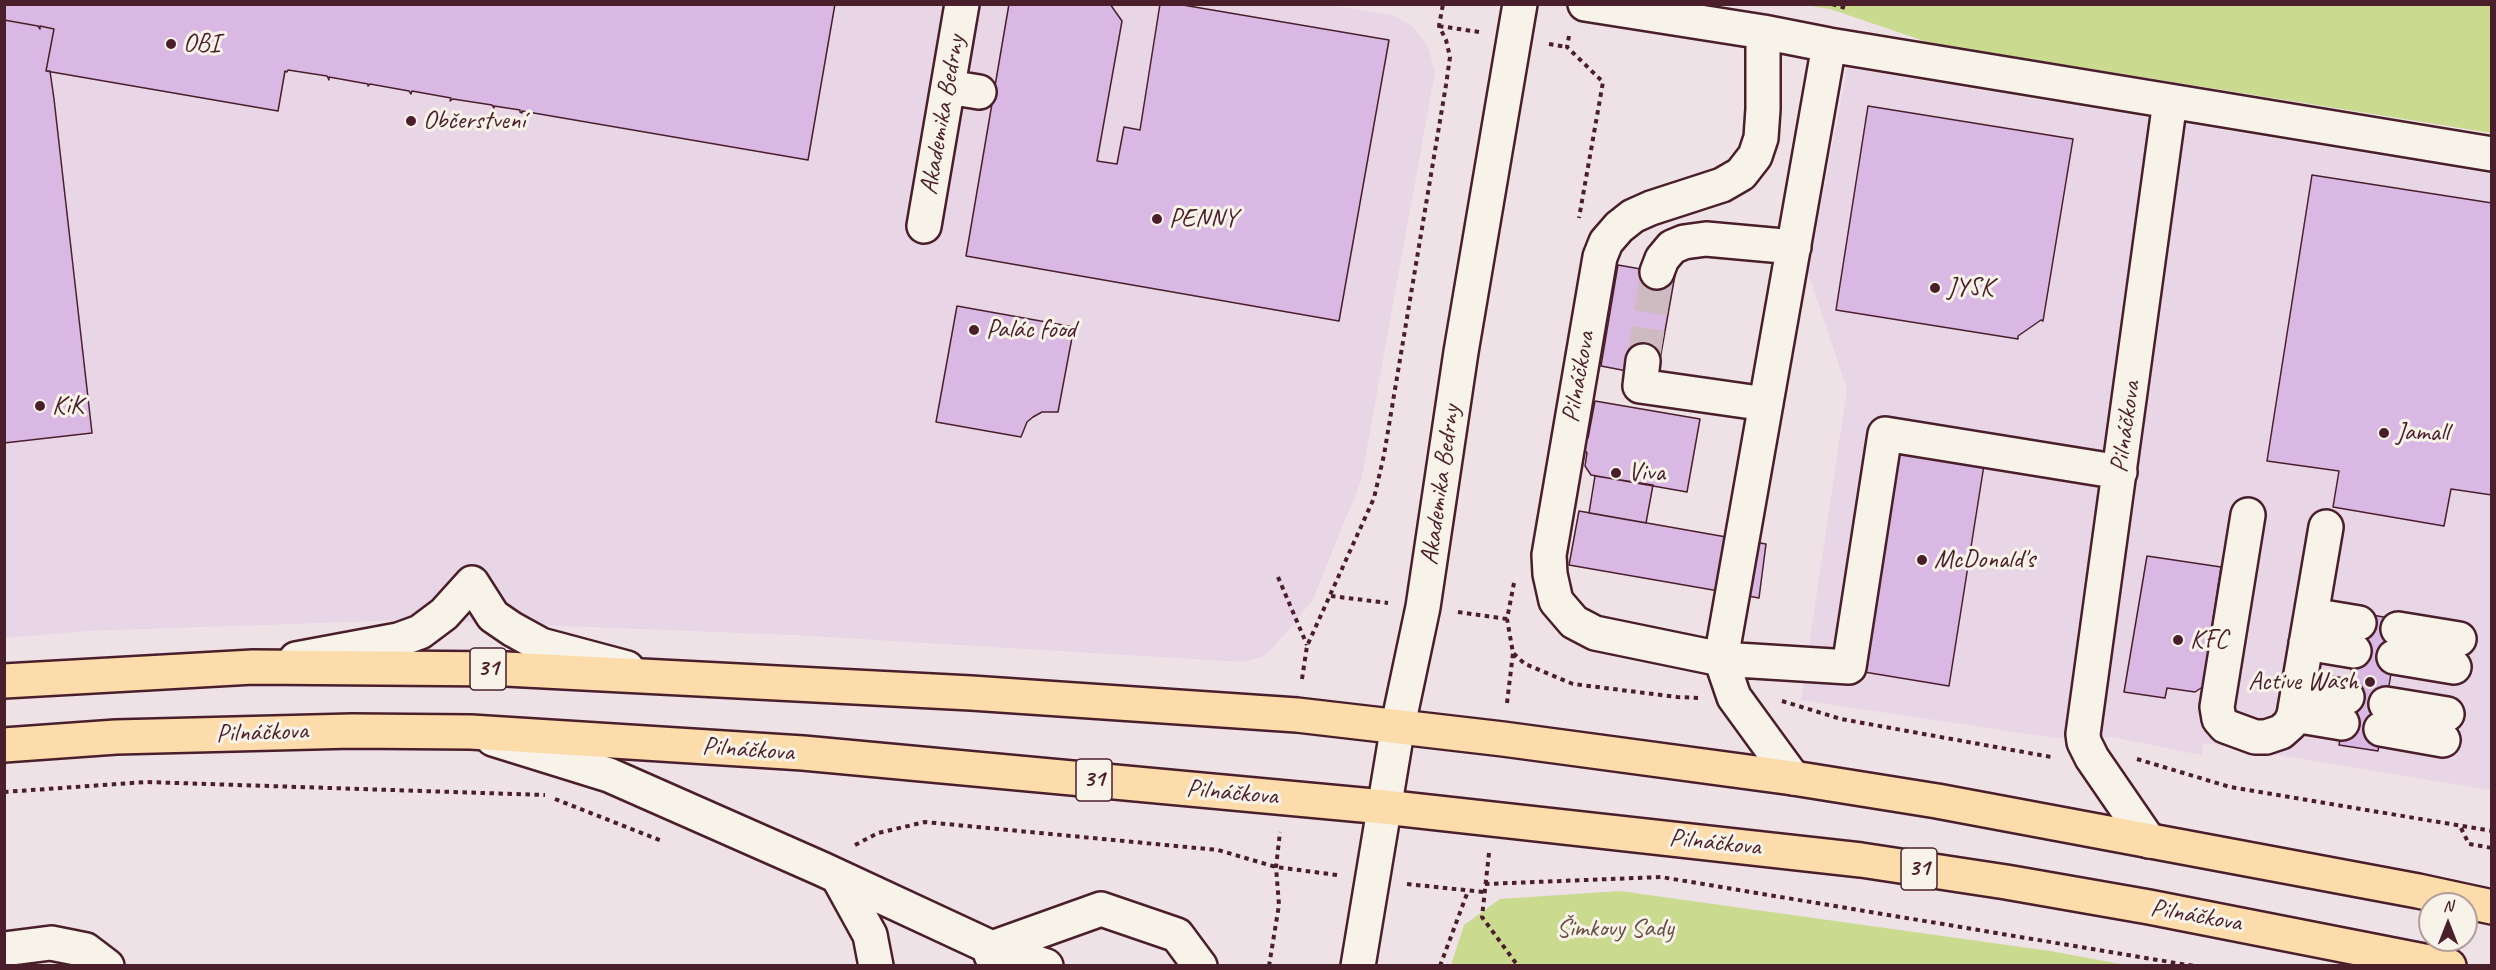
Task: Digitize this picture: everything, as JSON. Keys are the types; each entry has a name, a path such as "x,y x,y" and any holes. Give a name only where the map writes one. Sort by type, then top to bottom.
{"main road":[{"name":"31","path":"4,681 253,667 506,669 971,693 1297,715 1398,725 1793,778 1937,801 2418,891 2492,907"},
{"name":"Pilnáčkova","path":"4,745 164,736 352,731 471,732 803,753 1384,807 1861,860 2149,907 2449,966"}],"street":[{"name":"Akademika Bedrny","path":"924,226 964,89 962,4"},
{"name":"Akademika Bedrny","path":"1358,966 1398,725 1423,607 1461,352 1520,4"},
{"path":"1585,4 2492,154"},
{"name":"Pilnáčkova","path":"1762,32 1763,109 1761,138 1755,156 1741,174 1722,185 1633,216 1606,242 1600,257 1549,555 1550,574 1557,601 1574,622 1595,633 1721,659 1849,667 1885,434 2119,483"},
{"path":"1793,778 1734,697 1721,659 1829,45"},
{"name":"Pilnáčkova","path":"2149,841 2092,758 2084,742 2084,724 2170,101"},
{"path":"1657,272 1662,259 1672,247 1684,242 1706,239 1794,247"},
{"path":"1643,362 1640,386 1766,404"},
{"path":"2248,515 2218,714 2225,726 2255,737 2266,737 2280,732 2290,724 2297,702 2326,527"},
{"path":"253,667 405,638 420,632 444,614 472,583 493,616 541,645 659,676"},
{"path":"2309,629 2356,637"},
{"path":"2396,643 2456,653"},
{"path":"2297,702 2345,710"},
{"path":"2384,716 2445,727"},
{"path":"471,732 609,775 830,873 991,957 1046,966"},
{"path":"830,873 870,935 876,966"},
{"path":"991,957 1101,909 1177,935 1200,966"},
{"path":"4,949 51,943 86,950 107,966"}],"path":[{"path":"1297,715 1307,646 1374,498 1384,455 1450,57 1446,40 1438,26 1443,4"},
{"path":"1278,577 1307,646"},
{"path":"1508,619 1513,653 1525,664 1573,684 1677,698 1764,695 1841,719 2071,760 2092,758 2114,752 2229,787 2492,831"},
{"path":"4,792 146,782 546,795 665,842"},
{"path":"1269,966 1279,905 1276,867 1284,797"},
{"path":"830,873 843,850 878,833 925,822 1218,850 1276,867"},
{"path":"2460,827 2469,844 2492,848"},
{"path":"1485,884 1661,877 2194,966"},
{"path":"1440,966 1468,891"},
{"path":"1484,892 1482,917 1518,966"}],"shaded area":[{"path":"1326,4 1396,16 1413,27 1423,39 1428,47 1435,72 1361,481 1312,601 1275,646 1262,657 1242,662 793,635 410,620 86,631 5,638 5,5"},
{"path":"1847,68 2491,174 2491,790 2204,743 2201,755 2112,737 2055,738 1801,700 1847,389 1808,273"}],"green space":[{"path":"1804,5 2491,5 2491,133 1930,43 1830,9"},
{"name":"Šimkovy Sady","path":"1620,891 2050,951 2126,965 1451,965 1464,925 1500,899"}],"building":[{"path":"4,4 835,4 808,160 522,111 522,113 520,110 494,106 494,108 492,105 453,99 450,101 451,98 412,91 411,94 409,91 370,84 368,86 368,84 329,77 329,80 327,76 288,70 285,71 278,111 46,71 54,29 40,26 40,29 38,26 4,20"},
{"path":"1009,4 1110,4 1122,21 1097,161 1117,164 1124,127 1140,130 1160,4 1177,4 1389,40 1339,321 966,256"},
{"path":"4,20 38,26 40,29 40,26 54,29 46,71 50,71 54,99 92,433 4,443"},
{"path":"1868,106 2073,139 2043,321 2041,320 2018,336 2018,339 1836,310"},
{"path":"2312,175 2492,203 2492,495 2451,489 2444,526 2333,507 2339,471 2267,461"},
{"path":"1618,265 1675,275 1659,365 1629,359 1627,371 1601,366"},
{"path":"957,306 1074,327 1058,412 1042,412 1033,417 1027,422 1021,437 936,422"},
{"path":"1595,401 1700,419 1687,492 1591,475 1585,466 1587,453 1580,444 1588,438"},
{"path":"1899,452 1984,465 1949,686 1864,672"},
{"path":"1595,476 1653,485 1646,523 1589,513"},
{"path":"1579,511 1766,544 1759,598 1569,565"},
{"path":"2147,556 2221,567 2212,626 2220,627 2204,686 2195,692 2167,688 2165,698 2124,692"},
{"name":"Active Wash","path":"2361,613 2400,620 2378,751 2339,745"}],"tunnel":[{"path":"1643,361 1657,272"}],"place":[{"name":"OBI","path":"171,44"},
{"name":"Občerstvení","path":"411,121"},
{"name":"PENNY","path":"1157,219"},
{"name":"JYSK","path":"1935,288"},
{"name":"Palác food","path":"974,330"},
{"name":"KiK","path":"40,406"},
{"name":"Jamall","path":"2384,433"},
{"name":"Viva","path":"1616,473"},
{"name":"McDonald's","path":"1922,560"},
{"name":"KFC","path":"2178,640"},
{"name":"Active Wash","path":"2370,682"}]}
